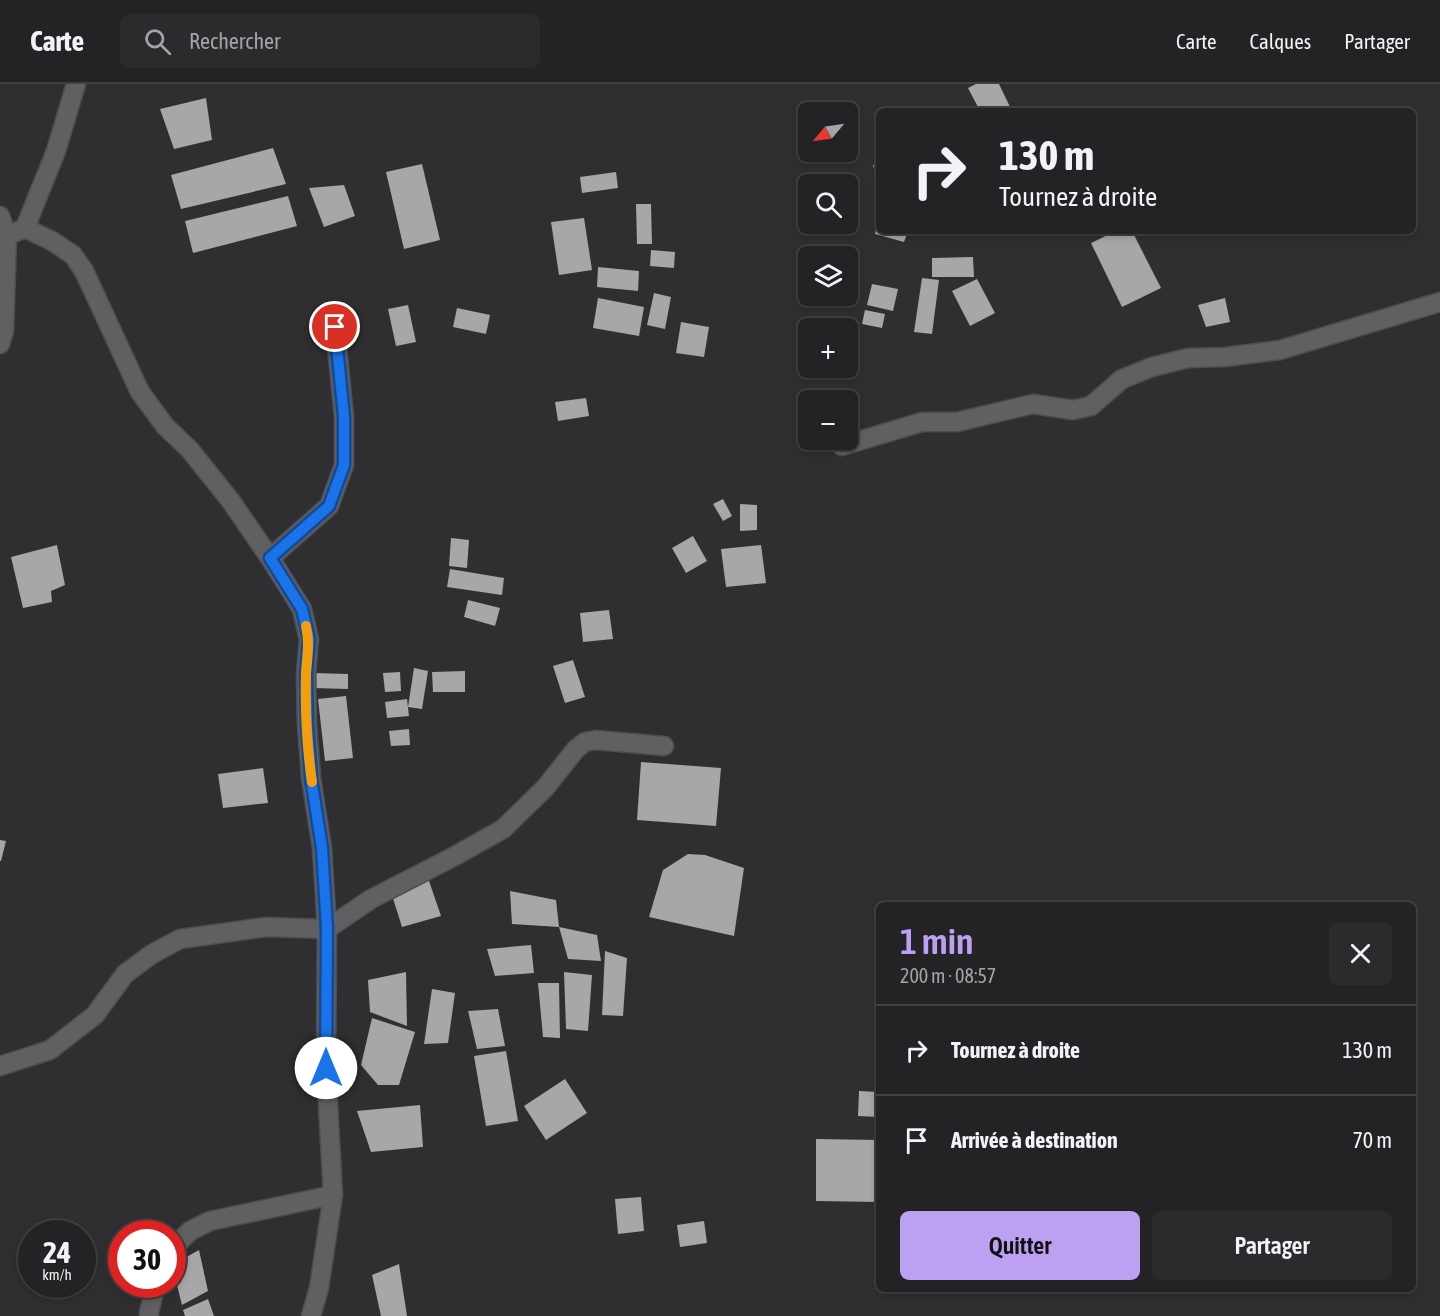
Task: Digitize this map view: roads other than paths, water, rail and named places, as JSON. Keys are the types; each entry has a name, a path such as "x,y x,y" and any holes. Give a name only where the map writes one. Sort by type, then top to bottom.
{"street":[{"path":"6,236 25,228 56,151 76,84"},
{"path":"0,216 6,236 4,331 0,344"},
{"path":"25,228 52,241 73,255 84,271 140,392 165,426 190,450 230,500 302,609 309,639 306,674 307,724 311,778 322,848 327,929 326,1068 333,1195 319,1288 310,1316"},
{"path":"858,441 922,422 957,422 1033,404 1073,410 1091,406 1122,378 1152,367 1188,358 1225,357 1280,350 1440,302"},
{"path":"270,558 329,506 344,465 344,417 335,327"},
{"path":"0,1066 50,1050 95,1015 125,974 152,954 180,939 266,927 327,929 371,898 503,829 585,742 596,740 664,746"},
{"path":"186,1235 210,1221 333,1195"},
{"path":"149,1316 152,1298"}]}
